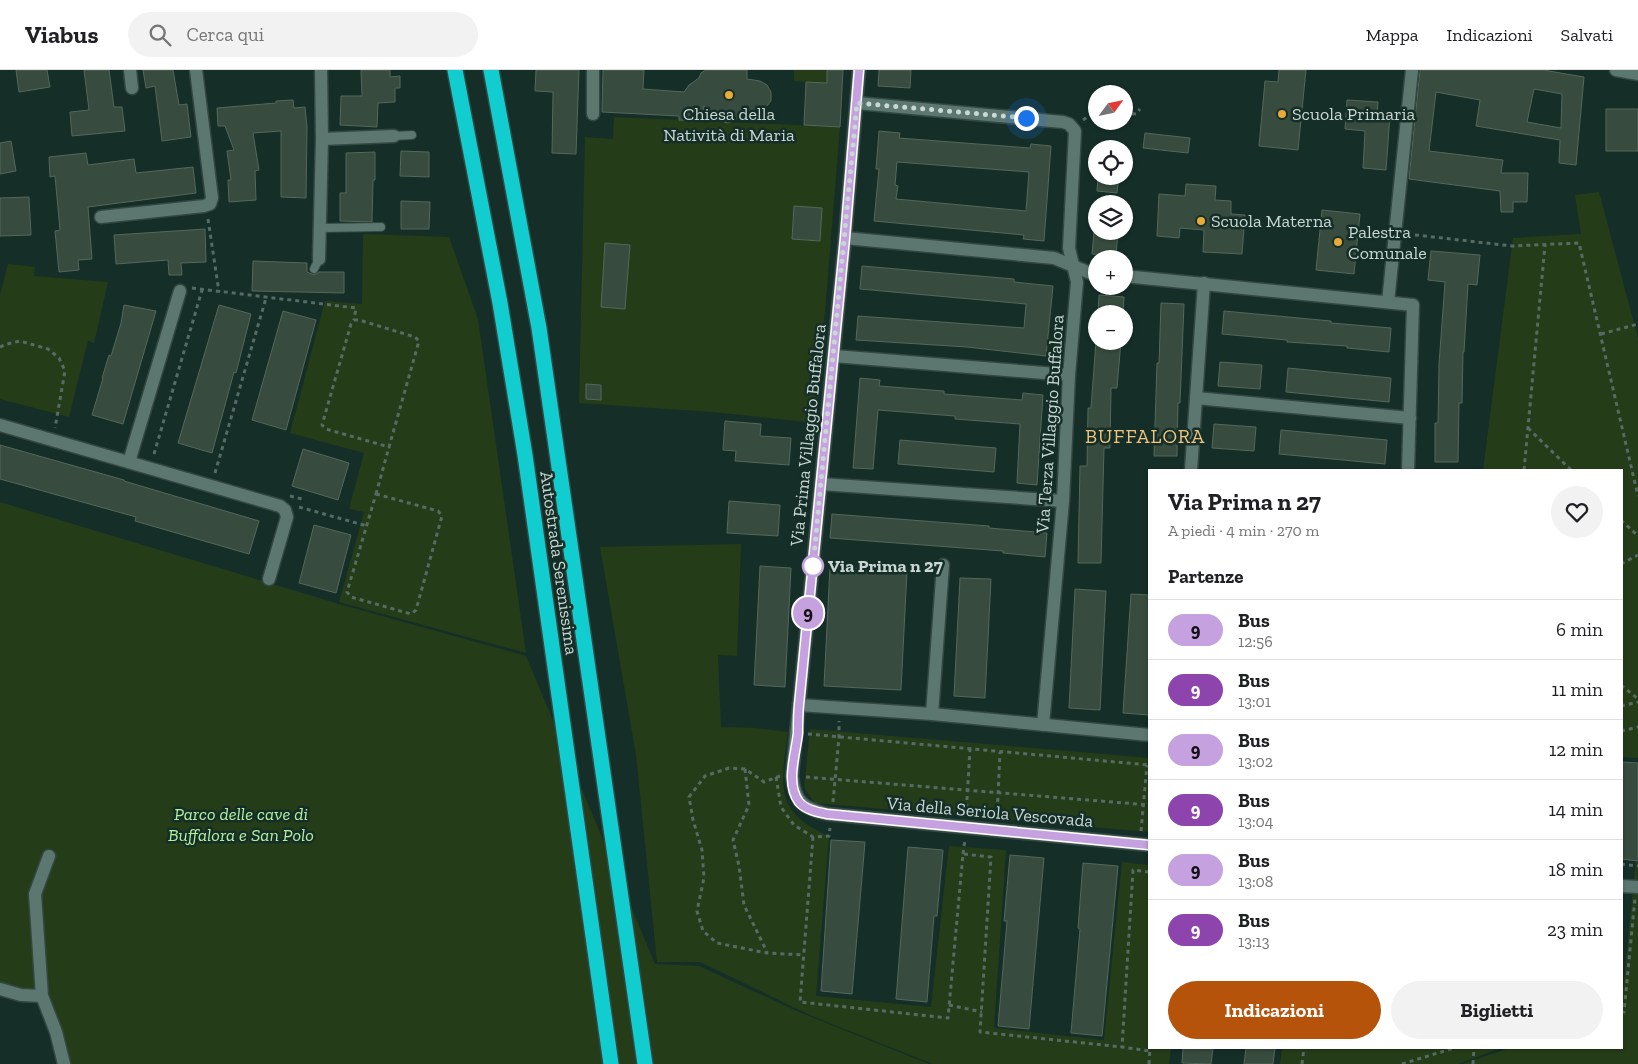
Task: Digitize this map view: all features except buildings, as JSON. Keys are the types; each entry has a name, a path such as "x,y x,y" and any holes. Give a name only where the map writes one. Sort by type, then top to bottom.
{"highway":[{"name":"Autostrada Serenissima","path":"455,70 500,302 525,455 611,1064"},
{"name":"Autostrada Serenissima","path":"491,70 539,328 645,1064"}],"street":[{"path":"130,70 132,88"},
{"path":"101,217 208,206 212,198 196,70"},
{"path":"316,264 320,228 321,70"},
{"path":"593,70 593,114"},
{"name":"Via Prima Villaggio Buffalora","path":"830,814 809,810 799,802 794,790 792,776 798,733 799,705 834,356 859,70"},
{"path":"1388,302 1412,70"},
{"path":"1616,70 1638,74"},
{"name":"Via Terza Villaggio Buffalora","path":"857,103 1064,122 1073,126 1076,136 1069,248 1077,282 1069,375 1063,501 1043,725"},
{"path":"322,138 394,136"},
{"path":"845,238 1054,258 1088,272"},
{"path":"1133,277 1412,305 1408,469"},
{"path":"1191,469 1204,283"},
{"path":"129,462 184,289"},
{"path":"834,356 1069,375"},
{"path":"1196,398 1410,418"},
{"path":"0,425 280,506 285,510 288,517 269,579"},
{"path":"821,484 1063,501"},
{"path":"932,714 943,566"},
{"path":"799,705 932,714 1148,735"},
{"name":"Via della Seriola Vescovada","path":"830,814 1148,845"},
{"path":"48,856 35,894 42,996 56,1032 64,1064"},
{"path":"1623,886 1637,887"},
{"path":"0,989 42,996"}],"lane":[{"path":"394,136 412,135"},
{"path":"320,228 381,227"}],"path":[{"path":"1133,114 1136,114 1140,109"},
{"path":"208,206 219,292"},
{"path":"1395,233 1512,246 1580,243 1638,496"},
{"path":"1524,469 1545,245"},
{"path":"184,289 356,308 322,425 326,429 389,447"},
{"path":"154,454 202,290"},
{"path":"211,486 266,298"},
{"path":"354,320 416,337 419,341 348,590 348,594 351,597 409,614 413,613 416,610 442,516 438,511 376,494"},
{"path":"1601,334 1638,324"},
{"path":"0,347 20,341 48,349 58,358 65,371 53,440"},
{"path":"1527,427 1570,469"},
{"path":"299,507 367,526"},
{"path":"1623,522 1638,536"},
{"path":"1623,563 1638,555"},
{"path":"1623,687 1638,701"},
{"path":"1623,705 1638,701"},
{"path":"776,777 781,807 794,825 813,836 829,836 839,737 839,708"},
{"path":"1623,731 1638,727"},
{"path":"798,733 1148,765 1146,805 1141,832"},
{"path":"968,790 970,749"},
{"path":"997,819 1000,752"},
{"path":"804,955 767,953 717,943 703,931 697,911 704,878 702,850 693,820 689,797 705,776 730,768 745,769 764,782 782,775 1146,805"},
{"path":"745,769 749,805 733,840 739,866 744,905 767,953"},
{"path":"813,836 800,1002 948,1018 963,854 991,857 980,1032 1148,1049"},
{"path":"1623,864 1638,867 1638,873"},
{"path":"1122,1047 1133,870 1148,872"},
{"path":"1623,1012 1637,887"},
{"path":"949,1004 982,1012"},
{"path":"1149,1064 1150,1049"},
{"path":"1302,1064 1304,1049"},
{"path":"1402,1064 1451,1049"},
{"path":"1472,1064 1474,1049"}],"green space":[{"path":"794,70 827,70 827,83 794,81"},
{"path":"614,117 840,127 816,423 713,412 579,403 585,137 613,139"},
{"path":"1599,192 1638,338 1638,758 1623,757 1623,469 1483,469 1513,238 1581,234 1575,195"},
{"path":"363,234 449,237 478,319 526,653 339,602 364,512 349,509 364,453 290,433 325,301 362,304"},
{"path":"8,264 35,267 34,276 108,282 94,343 88,341 69,417 0,399 0,295"},
{"name":"Parco delle cave di Buffalora e San Polo","path":"0,502 339,604 526,656 655,964 699,966 799,1012 929,1064 67,1064 50,1007 0,986"},
{"path":"741,544 737,656 718,655 721,727 755,728 788,732 783,781 785,794 790,806 798,817 811,827 829,836 816,996 931,1007 949,846 1006,850 994,1028 1104,1040 1122,862 1148,865 1148,1049 1171,1049 1169,1064 933,1064 812,1016 700,962 657,962 636,755 600,547"},
{"path":"810,729 1148,758 1148,832 815,803 804,788"},
{"path":"1638,838 1638,1064 1463,1064 1506,1049 1623,1049 1623,991"},
{"path":"1282,1049 1498,1049 1458,1064 1280,1064"}],"bus line":[{"name":"9","path":"859,70 834,356 799,705 798,733 792,776 794,790 799,802 809,810 827,814 1148,845"}],"place":[{"name":"Chiesa della Natività di Maria","path":"729,95"},
{"name":"Scuola Primaria","path":"1282,114"},
{"name":"Scuola Materna","path":"1201,221"},
{"name":"Palestra Comunale","path":"1338,242"},
{"name":"Via Prima n 27","path":"813,566"}],"district":[{"name":"BUFFALORA","path":"1145,436"}],"route":[{"path":"813,566 857,103 1026,118"}]}
